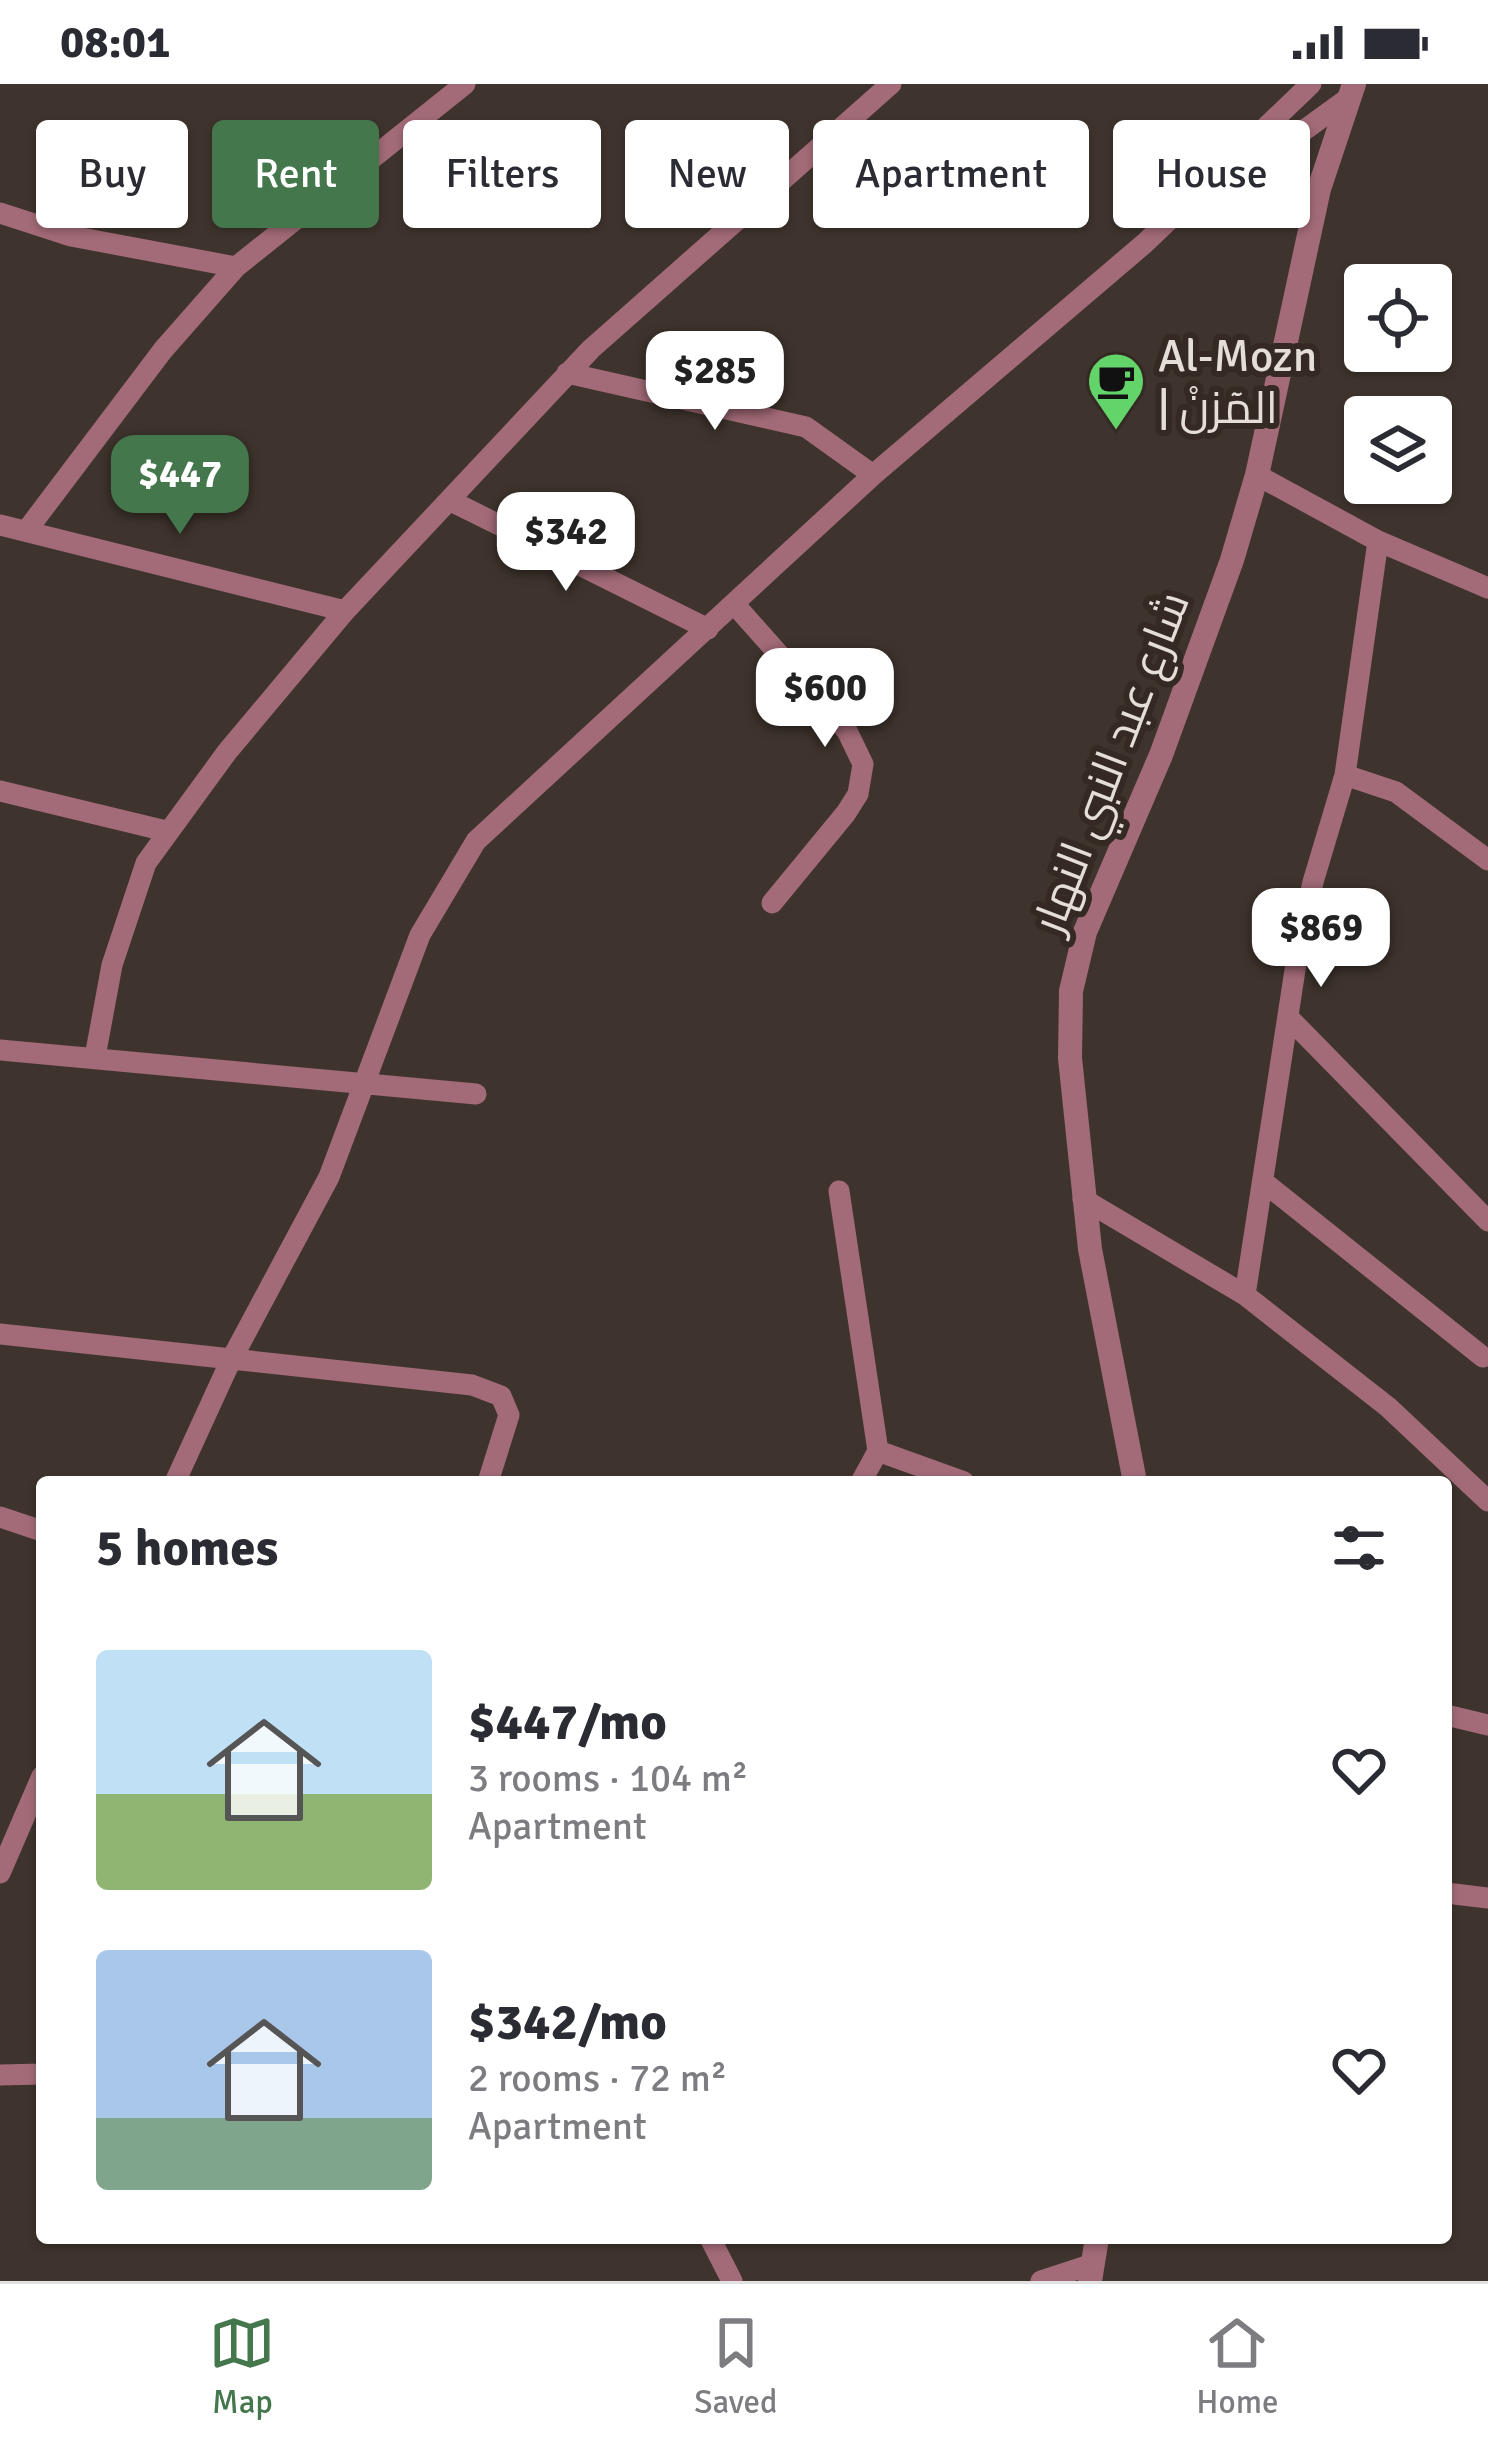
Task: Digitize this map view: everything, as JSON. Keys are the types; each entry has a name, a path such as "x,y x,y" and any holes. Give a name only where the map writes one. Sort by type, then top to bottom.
{"street":[{"path":"27,530 163,350 236,267 465,84"},
{"path":"95,1057 119,939 146,863 166,831 345,611 567,373 891,84"},
{"path":"178,1476 230,1361 329,1177 420,935 459,863 502,813 736,606 873,475 1145,244 1311,84"},
{"path":"1310,127 1352,90"},
{"name":"شارع عبد النبي النهار","path":"1134,1476 1083,1199 1068,1024 1076,965 1205,643 1257,476 1319,189 1352,90"},
{"path":"1285,109 1295,120"},
{"path":"0,213 71,236 236,267"},
{"path":"1145,244 1168,228"},
{"path":"567,373 806,428 873,475"},
{"path":"1257,476 1378,541 1488,588"},
{"path":"452,501 709,629"},
{"path":"0,525 345,611"},
{"path":"1245,1295 1313,882 1345,775 1378,541"},
{"path":"736,606 847,731 863,764 858,794 846,814 772,903"},
{"path":"1345,775 1396,792 1488,860"},
{"path":"0,792 166,831"},
{"path":"1288,1017 1488,1222"},
{"path":"0,1050 476,1094"},
{"path":"1266,1184 1483,1357"},
{"path":"839,1191 878,1450 864,1476"},
{"path":"1083,1199 1245,1295 1388,1407 1488,1501"},
{"path":"0,1334 433,1379 491,1391 501,1396 509,1415 490,1476"},
{"path":"878,1450 948,1476"},
{"path":"0,1517 36,1529"},
{"path":"1452,1716 1488,1725"},
{"path":"0,1873 36,1790"},
{"path":"1452,1894 1488,1898"},
{"path":"0,2075 36,2074"},
{"path":"713,2244 732,2281"},
{"path":"1042,2281 1091,2272"}],"place":[{"name":"Al-Mozn | المٓزنْ","path":"1116,432"}]}
